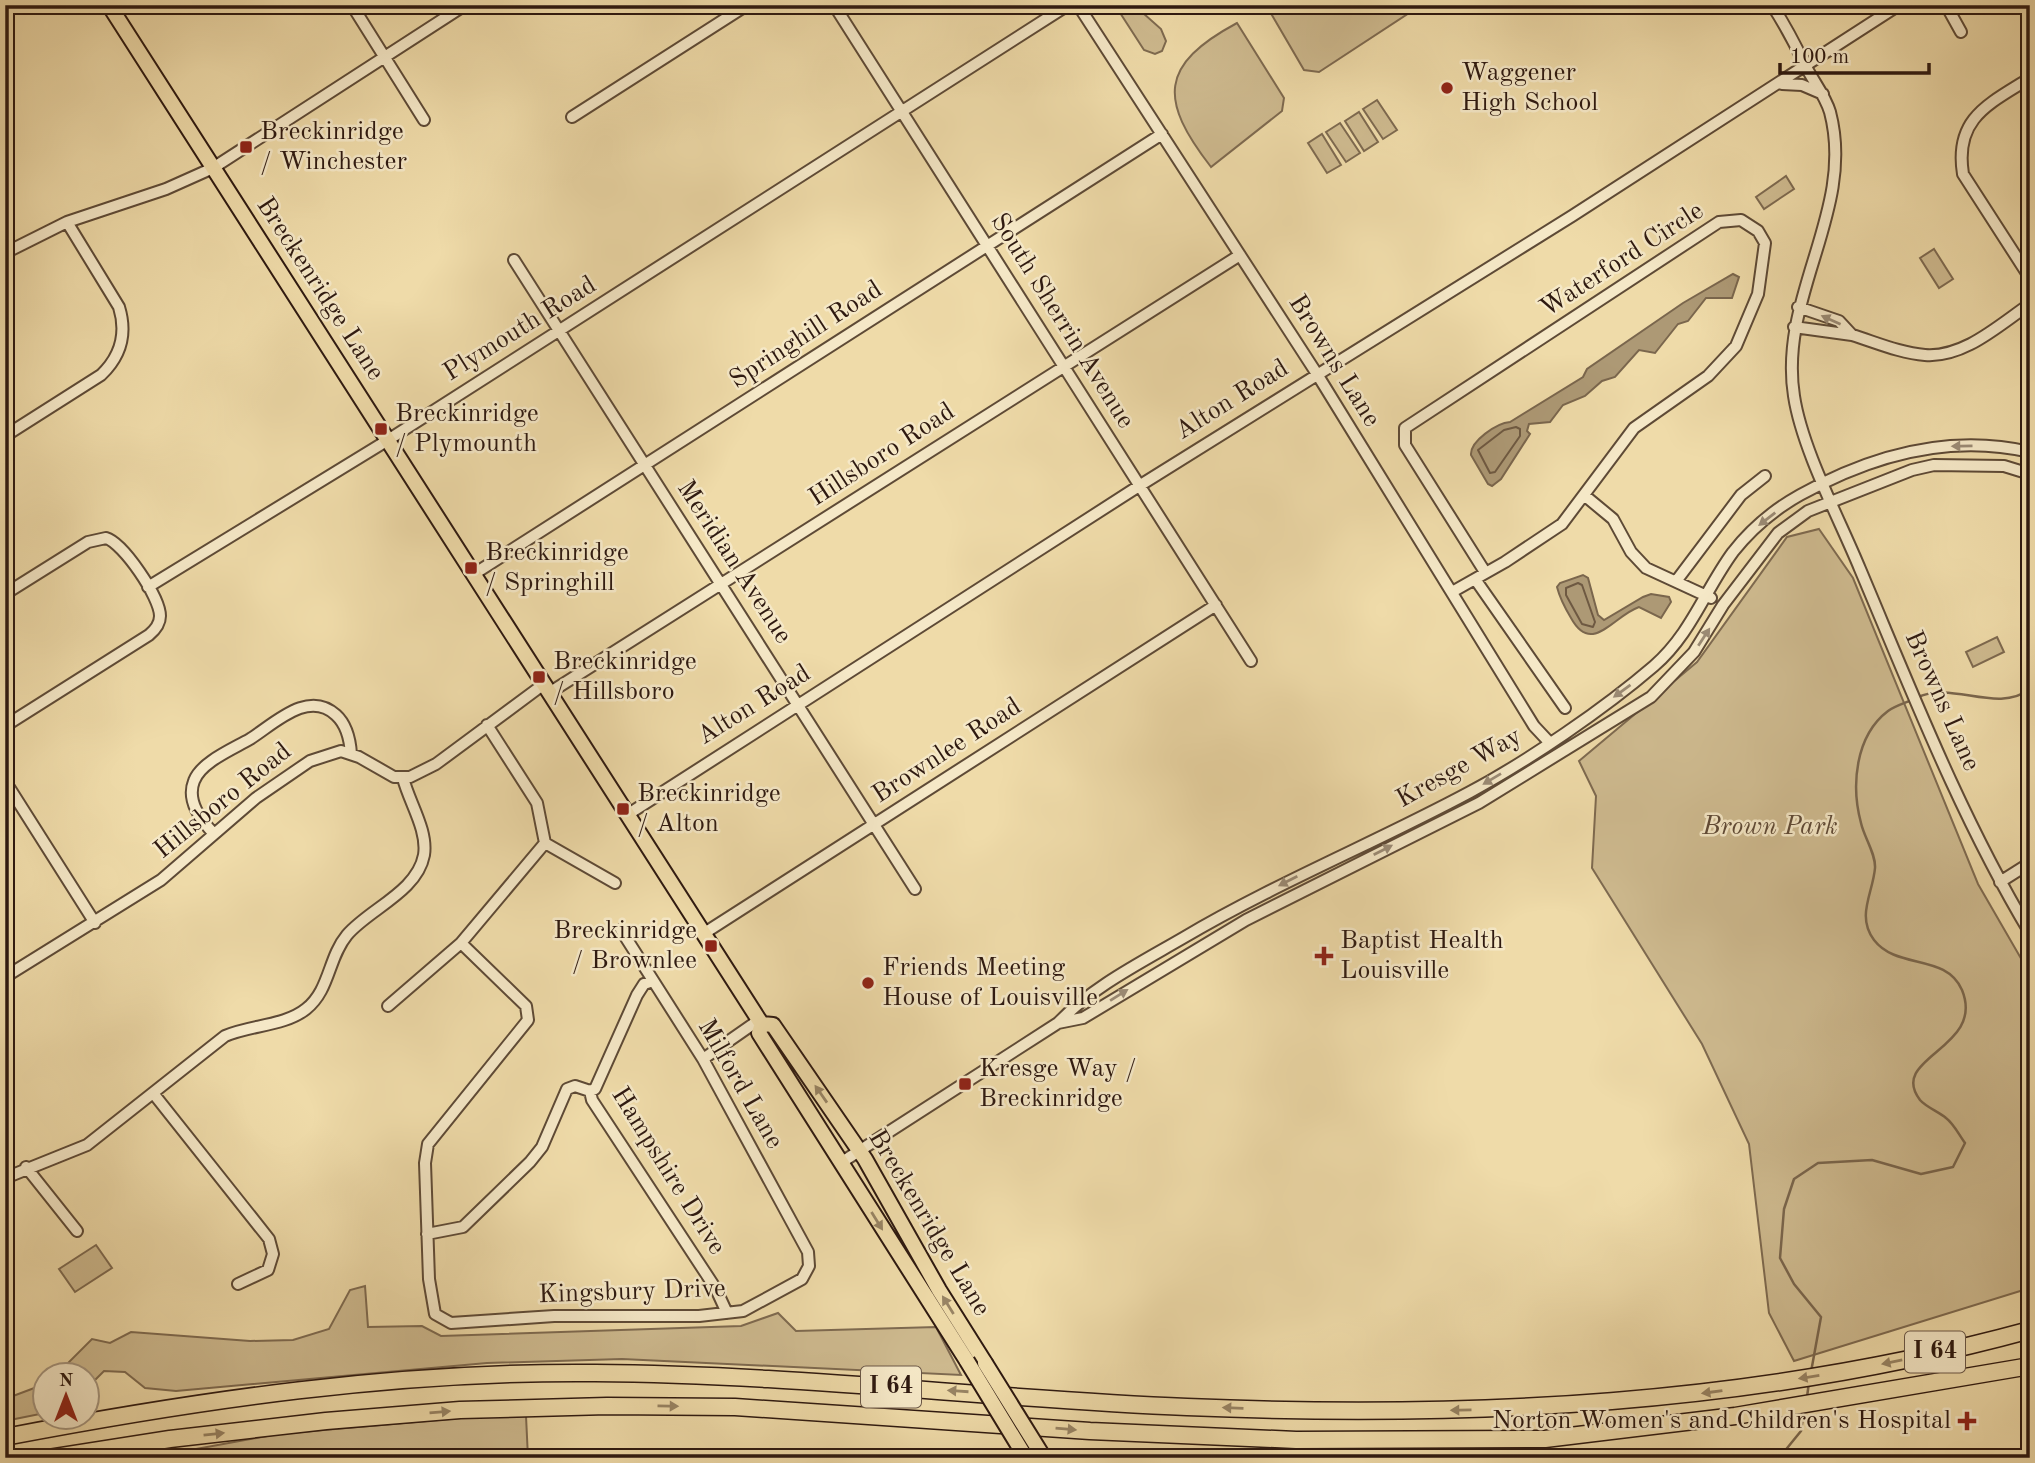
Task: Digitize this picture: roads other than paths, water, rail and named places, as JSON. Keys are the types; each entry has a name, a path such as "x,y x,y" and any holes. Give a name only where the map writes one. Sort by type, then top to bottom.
{"highway":[{"name":"I 64","path":"5,1437 161,1409 310,1389 445,1377 594,1373 800,1380 1184,1407 1347,1411 1503,1409 1699,1394 1780,1382 1839,1373 2030,1330"},
{"name":"I 64","path":"49,1458 170,1439 326,1421 460,1410 607,1406 735,1407 1090,1431 1283,1440 1545,1439 1775,1409 2030,1364"}],"main road":[{"name":"Breckenridge Lane","path":"109,5 703,934 761,1022 773,1025 860,1151 1044,1458"},
{"name":"Breckenridge Lane","path":"761,1022 759,1033 1026,1458"}],"street":[{"path":"5,253 67,222 166,188 213,168 465,5"},
{"path":"572,117 747,5"},
{"name":"South Sherrin Avenue","path":"834,5 1251,661"},
{"name":"Plymouth Road","path":"148,587 388,440 1068,5"},
{"name":"Browns Lane","path":"1078,5 1317,374 1534,726 1549,742"},
{"name":"Browns Lane","path":"1772,5 1823,94 1833,127 1835,175 1832,197 1794,327 1794,396 1805,438 1922,713 2000,882 2030,933"},
{"name":"Alton Road","path":"627,815 1139,486 1779,84 1899,5"},
{"path":"1946,5 1961,32"},
{"path":"355,10 424,120"},
{"path":"2030,78 1972,118 1967,125 1961,161 1963,174 2030,278"},
{"path":"1779,84 1802,85 1823,94"},
{"name":"Springhill Road","path":"474,574 1162,134"},
{"name":"Waterford Circle","path":"1452,592 1475,579 1558,527 1634,428 1709,376 1736,346 1758,294 1765,243 1758,231 1741,220 1719,222 1407,425 1405,445 1485,572"},
{"path":"5,436 101,375 113,361 121,344 123,323 119,307 67,222"},
{"name":"Hillsboro Road","path":"403,778 436,764 487,725 721,585 1240,255"},
{"name":"Meridian Avenue","path":"514,260 915,889"},
{"path":"1794,327 1852,335 1926,356 1968,346 2030,304"},
{"path":"1798,307 1839,321 1852,335"},
{"name":"Kresge Way","path":"842,1162 1058,1023 1076,1004 1217,918 1473,791 1549,742 1655,665 1689,628 1732,553 1749,534 1797,496 1885,457 1930,447 1985,446 2030,452"},
{"name":"Kresge Way","path":"1058,1023 1083,1018 1246,920 1479,803 1651,697 1694,652 1723,604 1778,533 1808,512 1832,500 1912,470 1934,465 2004,466 2030,474"},
{"path":"1677,580 1741,495 1765,476"},
{"path":"1584,495 1613,519 1631,552 1646,568 1663,578 1677,580 1723,604"},
{"path":"5,594 88,542 100,538 112,540 121,547 158,604 160,616 149,635 5,726"},
{"path":"1475,579 1565,708"},
{"name":"Brownlee Road","path":"703,934 1216,605"},
{"path":"5,1178 26,1167 87,1145 225,1036 246,1027 297,1015 319,996 344,939 362,919 402,888 422,862 424,840 403,778 386,774 351,754 350,736 333,712 315,704 297,709 226,753 197,775 193,783 194,807 214,834"},
{"path":"487,725 537,803 545,843 615,883"},
{"name":"Hillsboro Road","path":"5,977 161,880 256,798 310,761 333,751 351,754"},
{"path":"5,781 95,923"},
{"path":"388,1006 461,943 545,843"},
{"path":"2000,882 2030,863"},
{"name":"Milford Lane","path":"621,930 702,1059 808,1252 809,1266"},
{"path":"461,943 526,1006 528,1020 428,1144 425,1163 427,1234 459,1230 472,1220 542,1147 568,1089 575,1086 590,1091 599,1083 640,988 653,981"},
{"path":"702,1059 761,1022"},
{"name":"Hampshire Drive","path":"590,1091 592,1101 689,1247 727,1313"},
{"path":"153,1093 269,1238 273,1254 268,1270 238,1284"},
{"path":"26,1167 77,1231"},
{"name":"Kingsbury Drive","path":"427,1234 433,1309 440,1319 450,1323 554,1316 743,1311 798,1282 809,1266"}],"water":[{"path":"1733,274 1739,277 1732,298 1706,298 1688,321 1678,324 1655,353 1639,350 1615,377 1602,381 1585,396 1563,405 1550,422 1529,424 1527,431 1530,434 1501,479 1492,486 1488,484 1471,455 1479,439 1583,377 1587,369 1683,303"},
{"path":"1583,575 1588,578 1598,615 1604,620 1651,594 1669,597 1671,602 1661,618 1639,607 1603,630 1587,634 1579,629 1571,618 1557,587 1560,583"}],"waterway":[{"path":"1918,697 1946,693 2004,699 2030,689"},
{"path":"1811,1372 1821,1317 1794,1284 1780,1258 1784,1209 1794,1179 1818,1163 1872,1160 1921,1174 1953,1167 1965,1143 1949,1120 1920,1100 1913,1085 1916,1073 1961,1026 1966,1010 1962,990 1955,978 1945,971 1884,949 1874,940 1866,922 1875,863 1858,809 1858,762 1868,734 1877,721 1891,709 1912,700"},
{"path":"1807,1397 1809,1382"},
{"path":"1779,1458 1801,1431 1804,1410"},
{"path":"385,1458 417,1454 438,1458"}],"place":[{"name":"Waggener High School","path":"1447,88"},
{"name":"Breckinridge / Winchester","path":"246,147"},
{"name":"Breckinridge / Plymounth","path":"381,429"},
{"name":"Breckinridge / Springhill","path":"471,568"},
{"name":"Breckinridge / Hillsboro","path":"539,677"},
{"name":"Breckinridge / Alton","path":"623,809"},
{"name":"Breckinridge / Brownlee","path":"711,946"},
{"name":"Baptist Health Louisville","path":"1324,956"},
{"name":"Friends Meeting House of Louisville","path":"868,983"},
{"name":"Kresge Way / Breckinridge","path":"965,1084"},
{"name":"Norton Women's and Children's Hospital","path":"1967,1421"}],"park label":[{"name":"Brown Park","path":"1770,827"}]}
